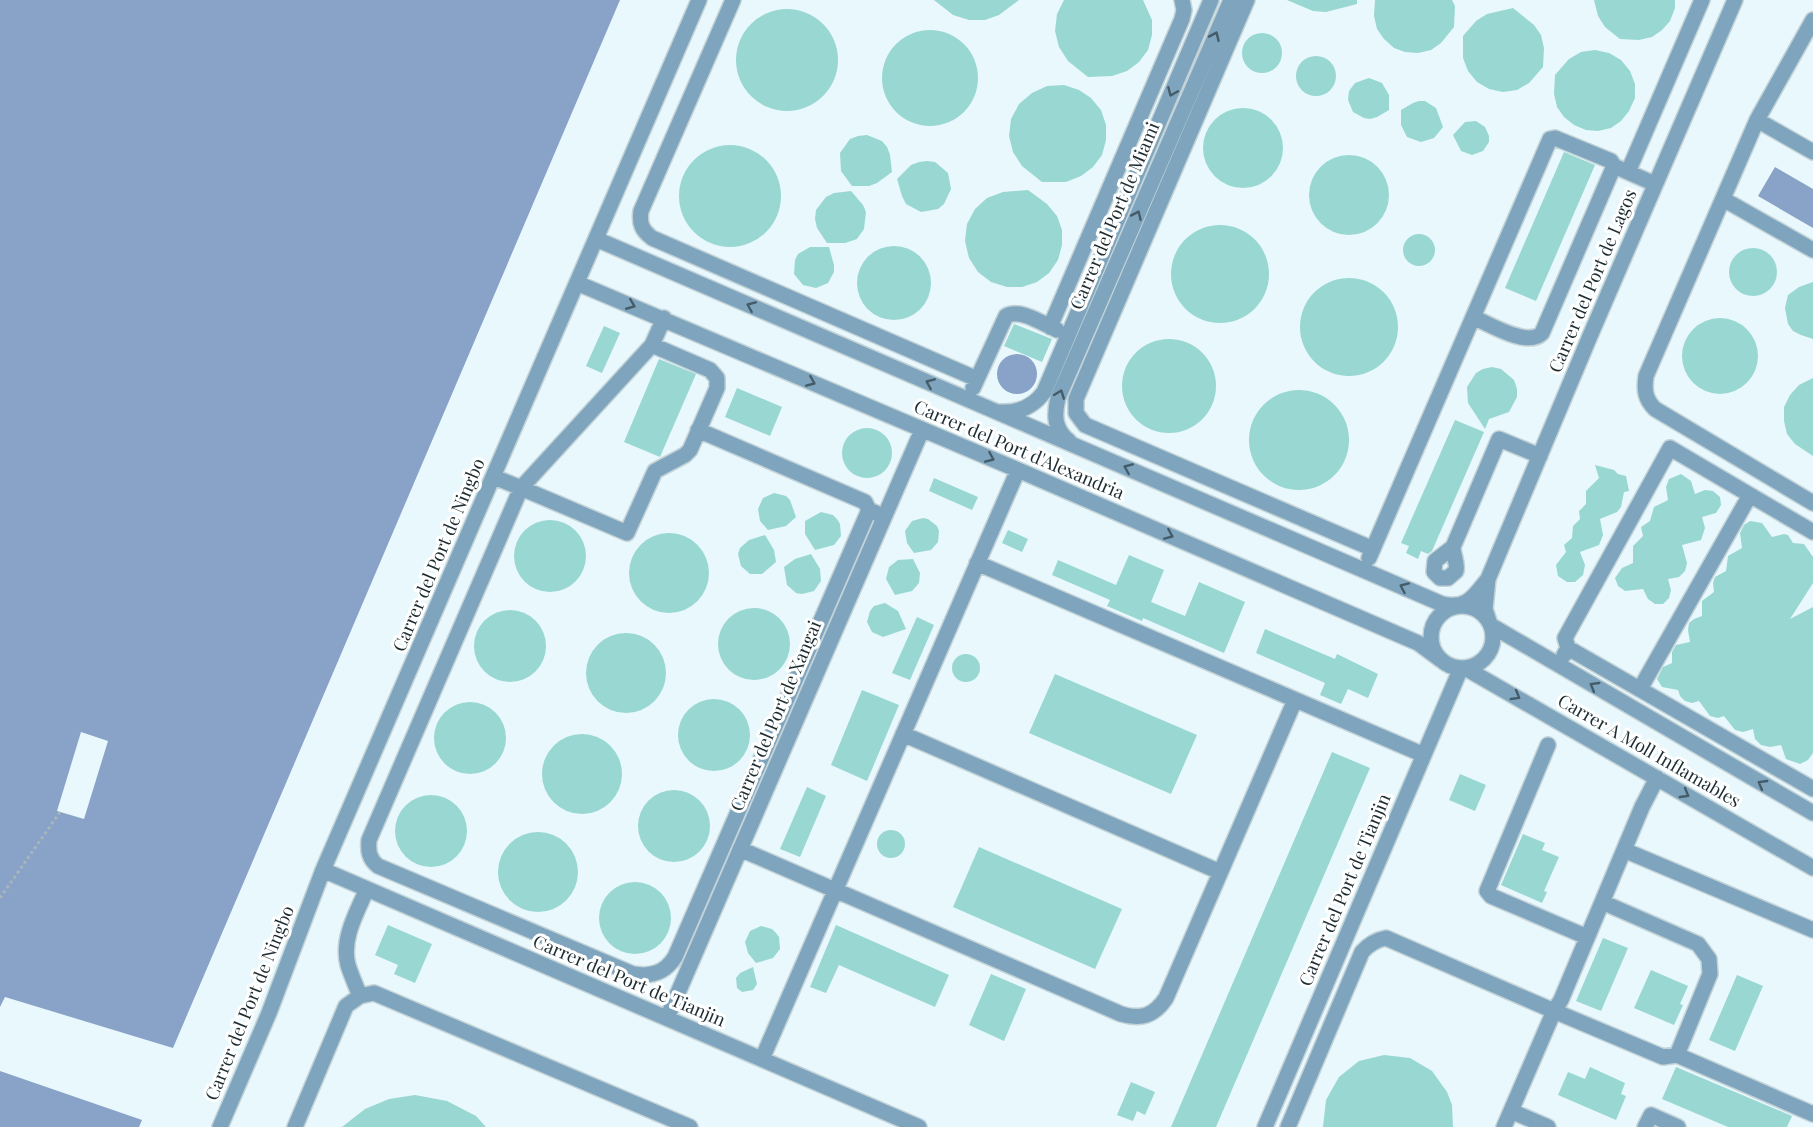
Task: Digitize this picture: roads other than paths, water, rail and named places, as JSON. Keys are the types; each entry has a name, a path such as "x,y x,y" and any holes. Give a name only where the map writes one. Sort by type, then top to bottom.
{"street":[{"name":"Carrer del Port de Ningbo","path":"220,1127 269,1012 324,870 699,0"},
{"path":"733,0 641,211 640,220 645,233 977,379"},
{"path":"1050,327 1182,19 1184,10 1182,0"},
{"name":"Carrer del Port de Miami","path":"997,412 1021,411 1038,400 1211,0"},
{"name":"Carrer del Port de Miami","path":"1074,445 1064,438 1056,423 1058,398 1231,0"},
{"path":"1247,0 1076,399 1076,413 1085,424 1373,549"},
{"path":"1473,317 1522,338 1538,337 1702,0"},
{"name":"Carrer del Port de Lagos","path":"1488,579 1735,0"},
{"path":"1813,20 1757,120 1646,376 1645,394 1648,403 1654,409 1813,503"},
{"path":"1757,120 1813,152"},
{"path":"1365,569 1550,139 1555,138 1656,184"},
{"path":"1723,199 1813,250"},
{"name":"Carrer del Port d'Alexandria","path":"596,239 1442,604 1458,606"},
{"name":"Carrer del Port d'Alexandria","path":"577,283 664,318 1418,644 1441,660"},
{"path":"968,399 1006,316 1019,313 1068,334"},
{"path":"664,318 652,345 521,488 369,840 370,855 378,866 633,974 643,975 663,971 675,957 869,510"},
{"path":"494,477 627,533 655,471 688,453 717,388 717,378 710,370 652,345"},
{"path":"698,430 865,502 869,510 884,516"},
{"name":"Carrer del Port de Xangai","path":"667,1018 922,430"},
{"path":"1453,547 1499,439 1540,456"},
{"path":"1813,532 1670,448 1565,638 1568,648 1813,789"},
{"path":"762,1059 1018,470"},
{"path":"1640,689 1750,495"},
{"path":"977,563 1424,755"},
{"path":"1488,579 1485,609 1493,642 1486,657 1473,666 1463,668 1450,666 1441,660 1431,642 1434,622 1440,614 1472,599 1488,579"},
{"path":"1458,606 1480,611 1490,624"},
{"name":"Carrer A Moll Inflamables","path":"1490,624 1813,813"},
{"path":"1558,665 1568,648"},
{"name":"Carrer del Port de Tianjin","path":"1265,1127 1463,668"},
{"name":"Carrer A Moll Inflamables","path":"1463,668 1813,868"},
{"path":"740,849 1120,1014 1139,1018 1154,1012 1166,998 1295,700"},
{"path":"903,734 1220,872"},
{"path":"1548,745 1487,891 1491,896 1587,937"},
{"path":"1504,1127 1657,778"},
{"path":"1624,850 1813,930"},
{"name":"Carrer del Port de Tianjin","path":"324,870 919,1127"},
{"path":"360,996 348,965 346,947 347,937 367,889"},
{"path":"1602,902 1698,944 1709,959 1710,974 1677,1055"},
{"path":"1288,1127 1362,952 1378,940 1386,938 1663,1057 1677,1055 1813,1114 1808,1127"},
{"path":"295,1127 346,1006 360,996 375,993 669,1123 690,1127"},
{"path":"1510,1111 1548,1127"},
{"path":"1646,1127 1651,1115 1678,1127"}],"water":[{"path":"0,0 620,0 173,1048 5,997 0,1007"},
{"path":"1775,167 1813,189 1813,228 1758,196"},
{"path":"1017,354 1025,355 1031,360 1036,366 1036,382 1031,388 1025,393 1017,394 1009,393 1003,388 998,382 997,374 998,366 1003,360 1009,355"},
{"path":"0,1071 142,1120 139,1127 0,1127"}]}
